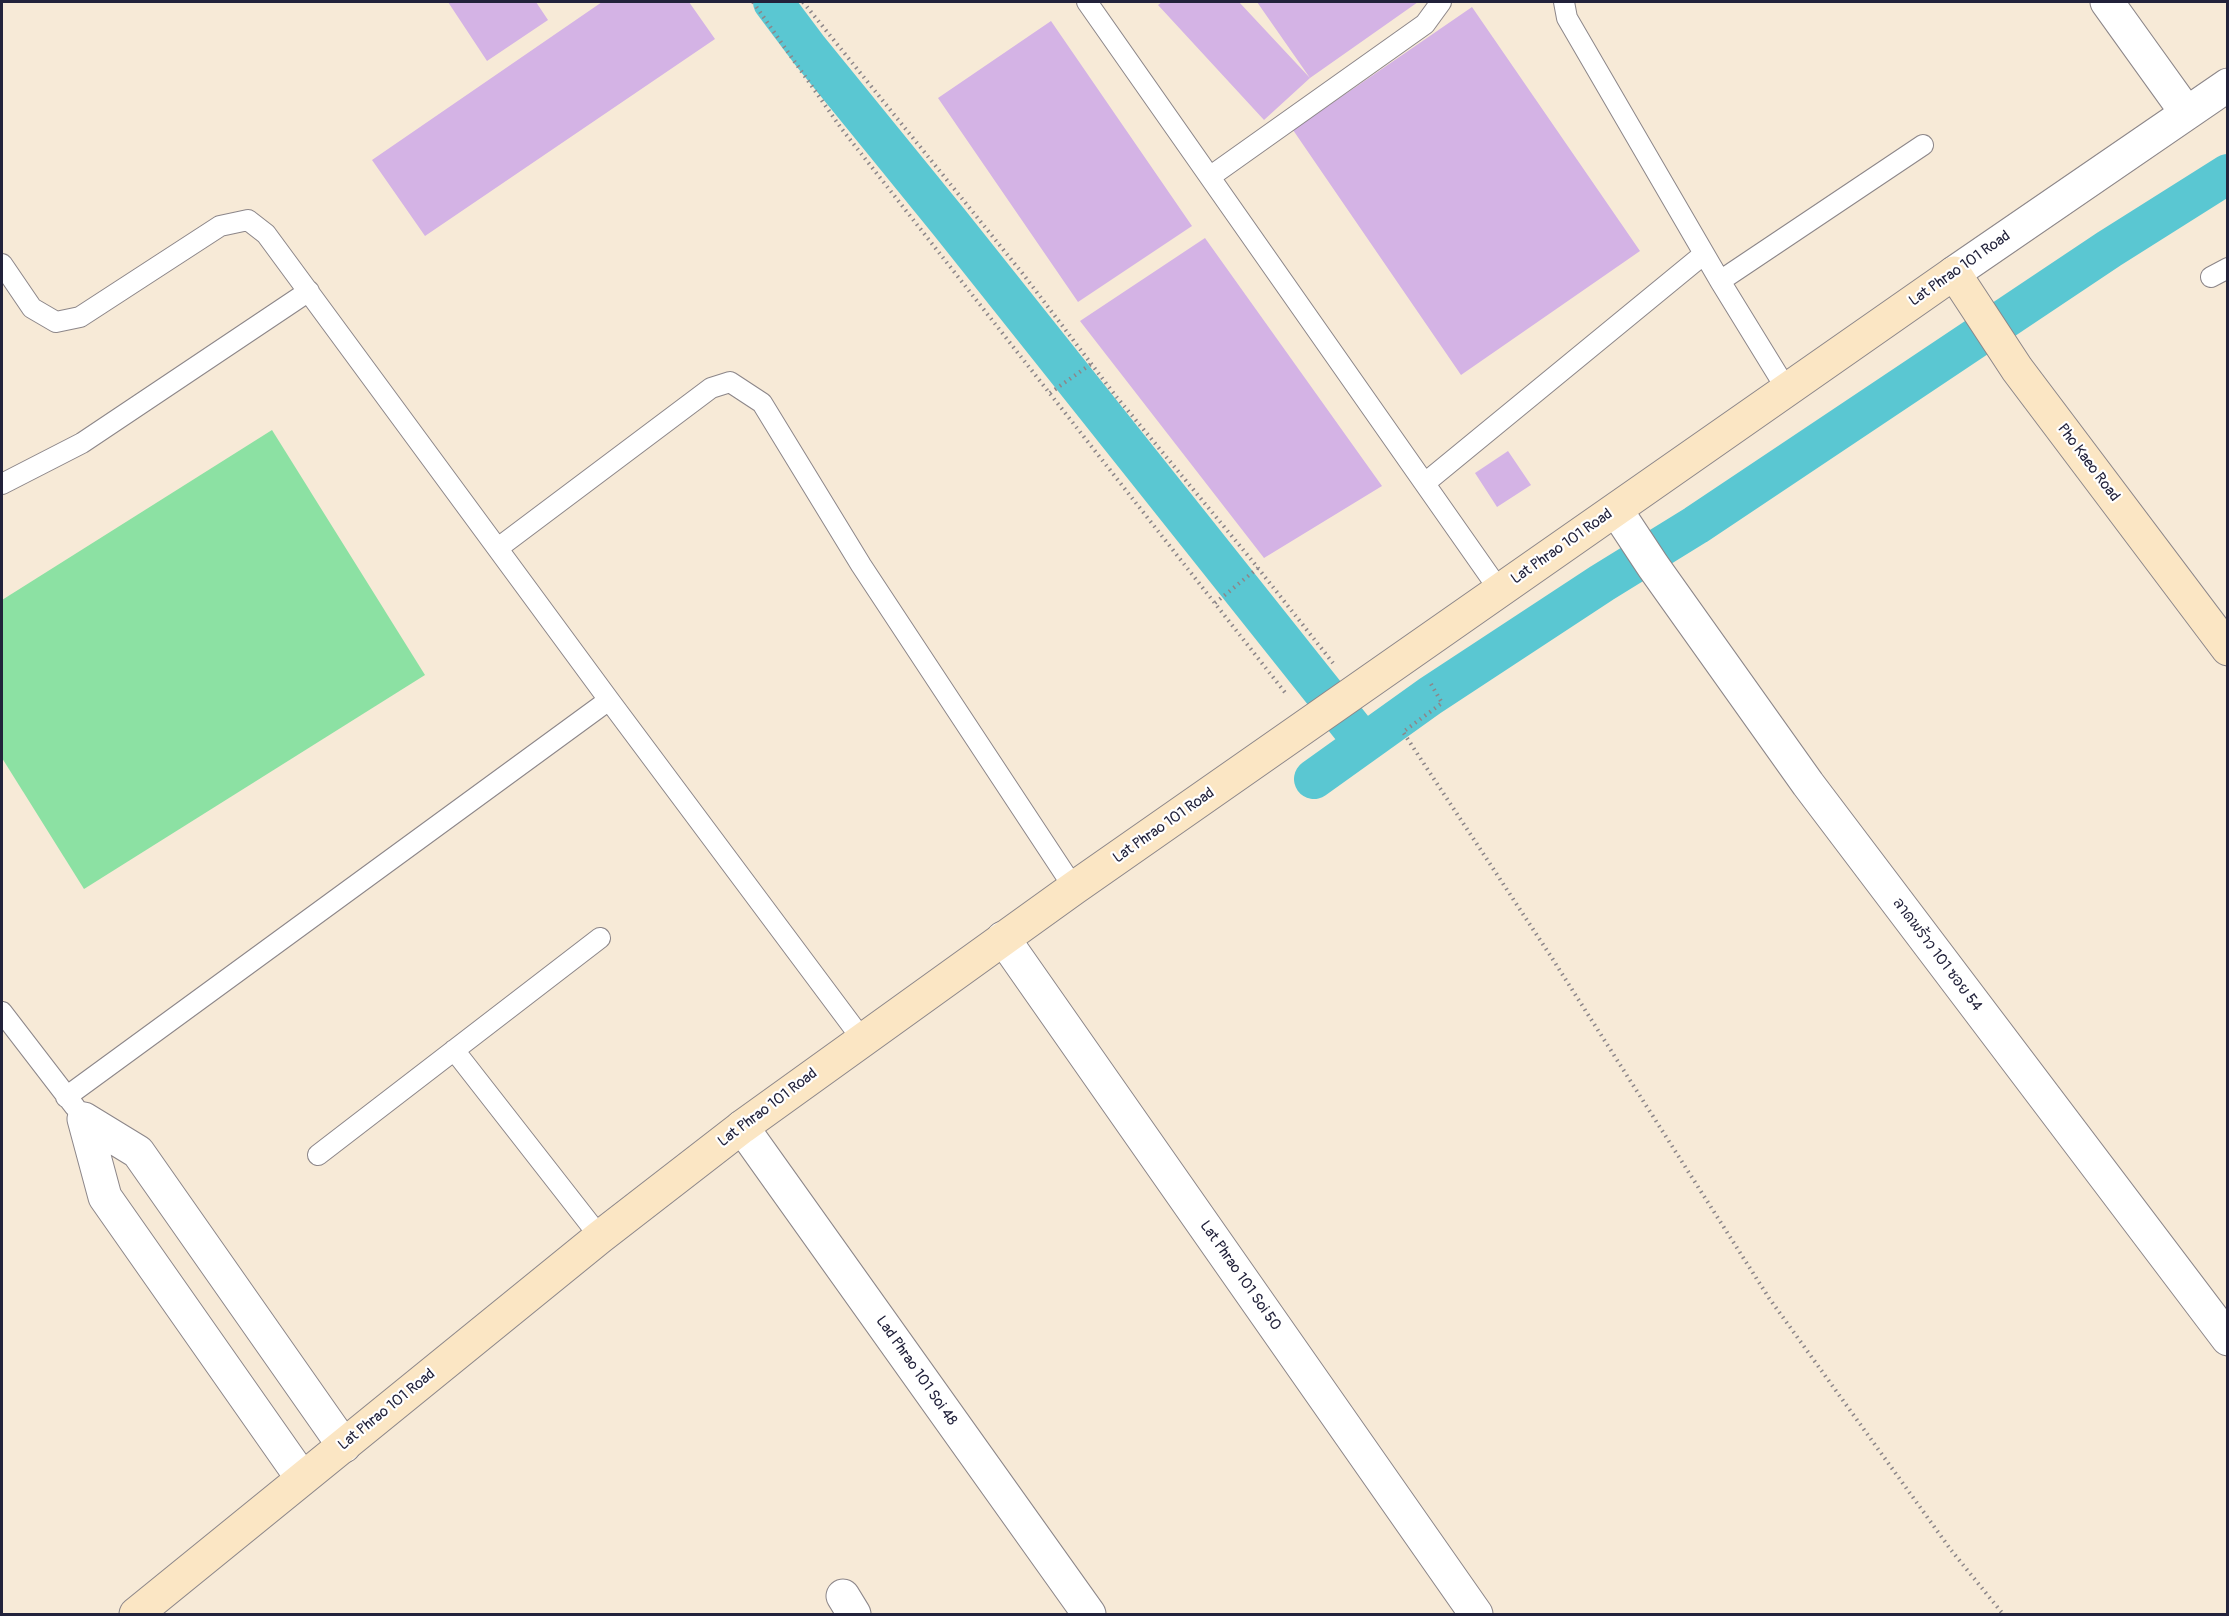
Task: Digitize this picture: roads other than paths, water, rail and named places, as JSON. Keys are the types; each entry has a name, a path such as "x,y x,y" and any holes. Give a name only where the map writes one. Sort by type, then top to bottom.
{"street":[{"path":"2107,2 2186,112"},
{"name":"Lat Phrao 101 Road","path":"136,1614 600,1237 742,1127 861,1039 1787,390 1960,281 2186,112 2228,86"},
{"name":"Pho Kaeo Road","path":"1960,281 2017,369 2228,649"},
{"name":"ลาดพร้าว 101 ซอย 54","path":"1616,510 1808,784 2228,1339"},
{"name":"Lat Phrao 101 Soi 50","path":"1003,938 1476,1614"},
{"path":"75,1108 138,1152 344,1446"},
{"path":"75,1108 105,1197 303,1478"},
{"name":"Lad Phrao 101 Soi 48","path":"742,1127 1089,1614"}],"lane":[{"path":"1211,176 1425,24 1441,2"},
{"path":"1564,2 1567,18 1704,254 1787,390"},
{"path":"1094,3 1211,176 1500,591"},
{"path":"1720,281 1923,145"},
{"path":"2,264 32,308 56,322 80,316 220,226 248,220 266,234 861,1039"},
{"path":"1425,483 1704,254"},
{"path":"2,484 82,443 309,291"},
{"path":"498,548 711,388 730,382 762,403 861,566 1074,888"},
{"path":"2,1012 75,1108 609,700"},
{"path":"318,1155 600,938"},
{"path":"454,1050 600,1237"}],"waterway":[{"path":"773,2 1364,743"},
{"path":"1314,779 1430,696 1602,583 1696,525 2109,249 2228,174"}]}
